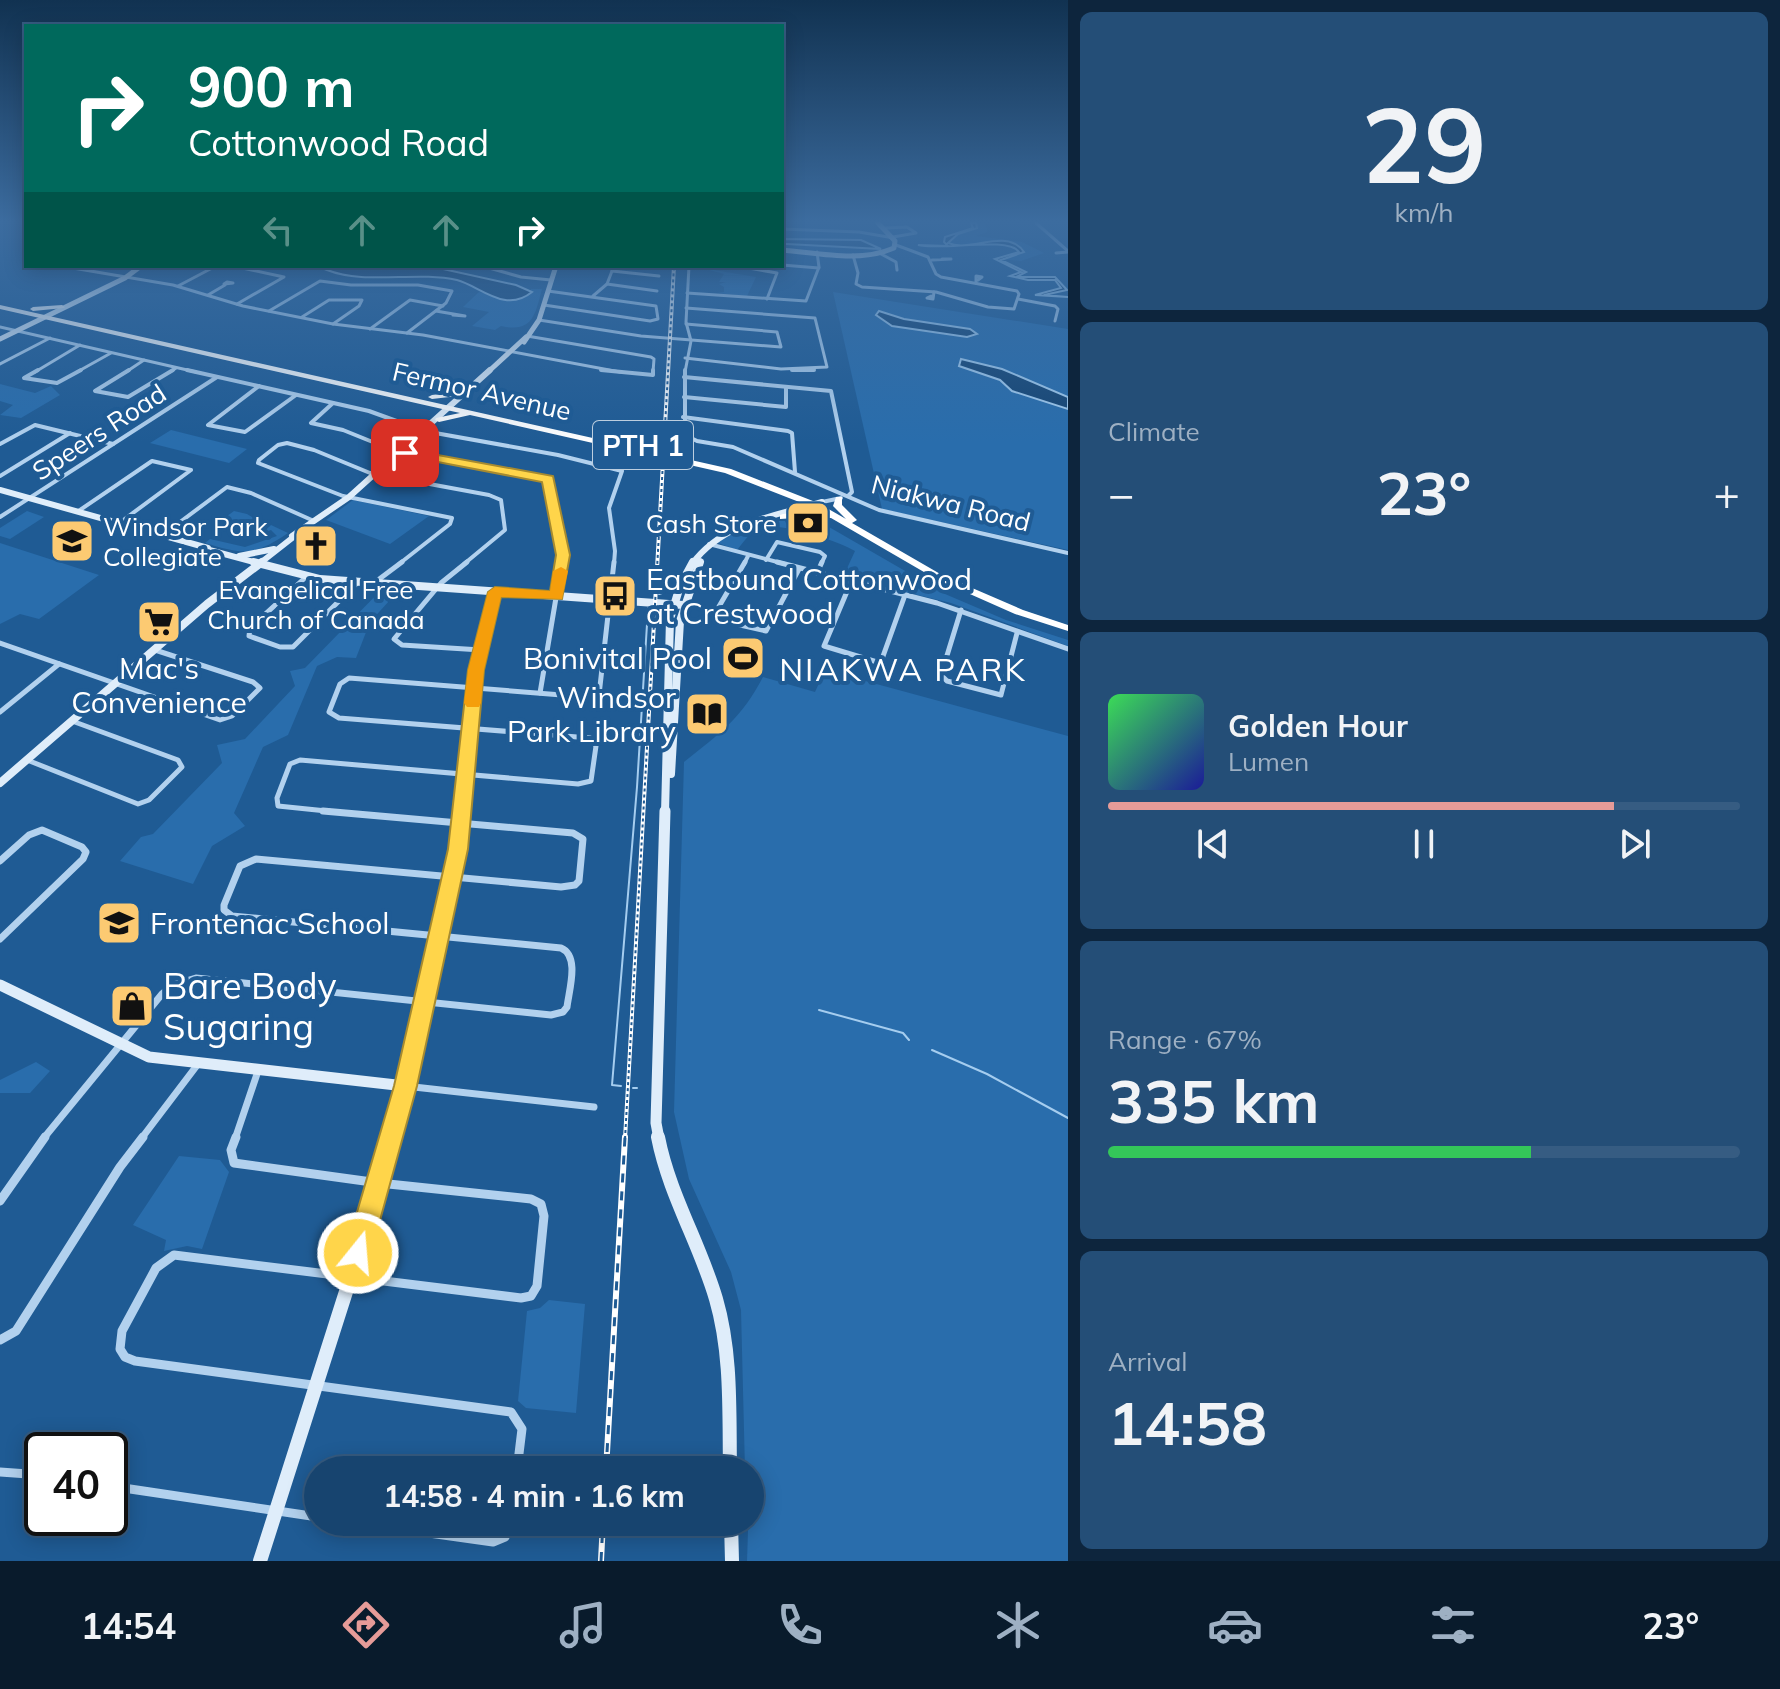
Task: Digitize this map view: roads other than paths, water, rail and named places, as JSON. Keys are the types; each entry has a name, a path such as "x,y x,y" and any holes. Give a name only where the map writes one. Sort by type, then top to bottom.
{"highway":[{"name":"Fermor Avenue","path":"0,305 696,462 829,502 864,533 939,577 1019,612 1068,628"},
{"path":"25,311 64,307 64,314 70,319"},
{"path":"25,311 32,317 29,324"},
{"path":"29,324 49,317"},
{"name":"Fermor Avenue","path":"49,317 70,319 420,398"},
{"path":"420,398 467,393 471,402 487,413"},
{"path":"420,398 435,409 435,421 458,414 487,413"},
{"name":"Fermor Avenue","path":"487,413 711,461 764,477 829,502 852,520 948,574 1068,621"},
{"path":"772,486 796,501 788,514"},
{"path":"788,514 819,514 864,533"}],"street":[{"path":"0,339 86,296"},
{"path":"210,296 333,324 407,333 603,370 653,375 654,359 651,357 526,336"},
{"path":"237,304 251,296"},
{"path":"269,311 295,296"},
{"path":"407,333 443,306 448,296"},
{"path":"0,783 236,579 349,497 401,452 513,352 539,320 547,296"},
{"path":"544,305 650,321 658,319 656,306 593,296"},
{"path":"687,296 686,324 691,341 685,358 683,417 788,431 792,433 795,472"},
{"path":"725,296 808,301 810,296"},
{"path":"945,296 1012,311 1019,296"},
{"path":"1018,299 1052,304 1058,310 1065,311"},
{"path":"301,317 329,300 363,301 333,324"},
{"path":"370,329 410,300 443,306"},
{"path":"685,358 788,368 821,370 827,367 815,318 686,308"},
{"path":"1055,321 1058,310"},
{"path":"436,311 453,315"},
{"path":"539,320 608,332 781,347 777,332 686,324"},
{"path":"0,327 374,413 424,431 620,469 622,474 609,508 615,551 601,693 587,697 349,678 340,684 329,712 339,718 586,737 593,739 596,746 593,776 588,783 300,760 290,764 276,800 278,806 283,808 578,836 584,845 581,876 575,885 568,887 249,860 240,866 224,905 224,910 232,916 567,950 572,958 567,1007 563,1012 551,1015 196,978 181,981 166,990 46,1135 0,1201"},
{"path":"0,364 50,338"},
{"path":"80,345 24,378 57,383 111,353"},
{"path":"144,360 95,391 128,397 176,368"},
{"name":"Speers Road","path":"0,517 217,377"},
{"path":"657,603 668,598 679,586 707,546 730,529 829,502 852,492 832,392 684,377"},
{"path":"259,386 208,425 245,432 296,395"},
{"path":"684,397 786,407 786,387"},
{"path":"333,403 311,423 343,430 401,452 548,479 563,555 540,693"},
{"name":"Niakwa Road","path":"683,417 683,431 690,439 733,447 795,472 829,502 879,510 1068,553"},
{"path":"0,444 35,425 113,444"},
{"path":"0,476 70,433"},
{"path":"374,583 453,521 447,517 349,497 257,462 278,445 287,443 376,474 489,495 501,500 505,530 437,587 398,631 394,641 402,645 481,650"},
{"path":"77,512 152,461 191,470 118,524"},
{"path":"160,537 227,487 251,493 314,521"},
{"path":"0,490 259,563"},
{"path":"766,560 777,542 820,552 825,556 817,573"},
{"path":"707,546 961,610 1017,633 1068,649"},
{"path":"670,619 707,546"},
{"path":"202,548 305,575 358,582 678,604"},
{"path":"239,556 258,555 277,549"},
{"path":"277,549 280,568"},
{"path":"226,556 236,565 236,579"},
{"path":"748,556 714,615 718,620 766,631 799,569"},
{"path":"246,575 259,563"},
{"path":"236,579 280,568"},
{"path":"305,575 250,628 249,636 280,647 293,647 358,582"},
{"path":"851,582 824,646 877,662 882,659 905,595"},
{"path":"666,793 674,748 679,586"},
{"path":"260,1561 351,1276 405,1086 452,877 475,688 495,592"},
{"path":"657,603 668,608 670,619 656,1123 666,1174 707,1273 724,1330 729,1456"},
{"path":"961,610 941,675 947,681 1001,695 1017,633"},
{"path":"0,643 220,720 232,716 260,688 253,682 155,650"},
{"path":"0,654 10,647"},
{"path":"0,712 59,664"},
{"path":"27,760 138,804 149,800 182,767 178,760 72,721"},
{"path":"0,770 11,774"},
{"path":"0,861 29,835 42,830 82,847 86,852 83,859 0,939"},
{"path":"0,985 149,1057 594,1107"},
{"path":"0,1340 16,1331 120,1167 198,1064"},
{"path":"258,1071 231,1150 234,1163 379,1183 531,1199 541,1204 544,1216 537,1286 531,1296 521,1298 174,1255 156,1268 122,1331 118,1344 125,1357 135,1361 511,1412 522,1429 519,1456"},
{"path":"0,1472 24,1474"},
{"path":"128,1489 304,1515"},
{"path":"450,1536 493,1542 505,1536"},
{"path":"731,1536 732,1561"}],"waterway":[{"path":"659,594 662,593 663,578"},
{"path":"621,1086 612,1085 637,787 648,608"},
{"path":"819,1010 903,1033 909,1040"},
{"path":"932,1050 987,1074 1068,1118"}],"railway":[{"path":"625,1139 672,296"},
{"path":"607,1456 625,1137"},
{"path":"601,1561 602,1536"}],"place":[{"name":"Cash Store","path":"808,523"},
{"name":"Windsor Park Collegiate","path":"72,541"},
{"name":"Evangelical Free Church of Canada","path":"316,546"},
{"name":"Eastbound Cottonwood at Crestwood","path":"615,596"},
{"name":"Mac's Convenience","path":"159,622"},
{"name":"Bonivital Pool","path":"743,658"},
{"name":"Windsor Park Library","path":"707,714"},
{"name":"Frontenac School","path":"119,923"},
{"name":"Bare Body Sugaring","path":"132,1006"}],"district":[{"name":"NIAKWA PARK","path":"903,669"}]}
